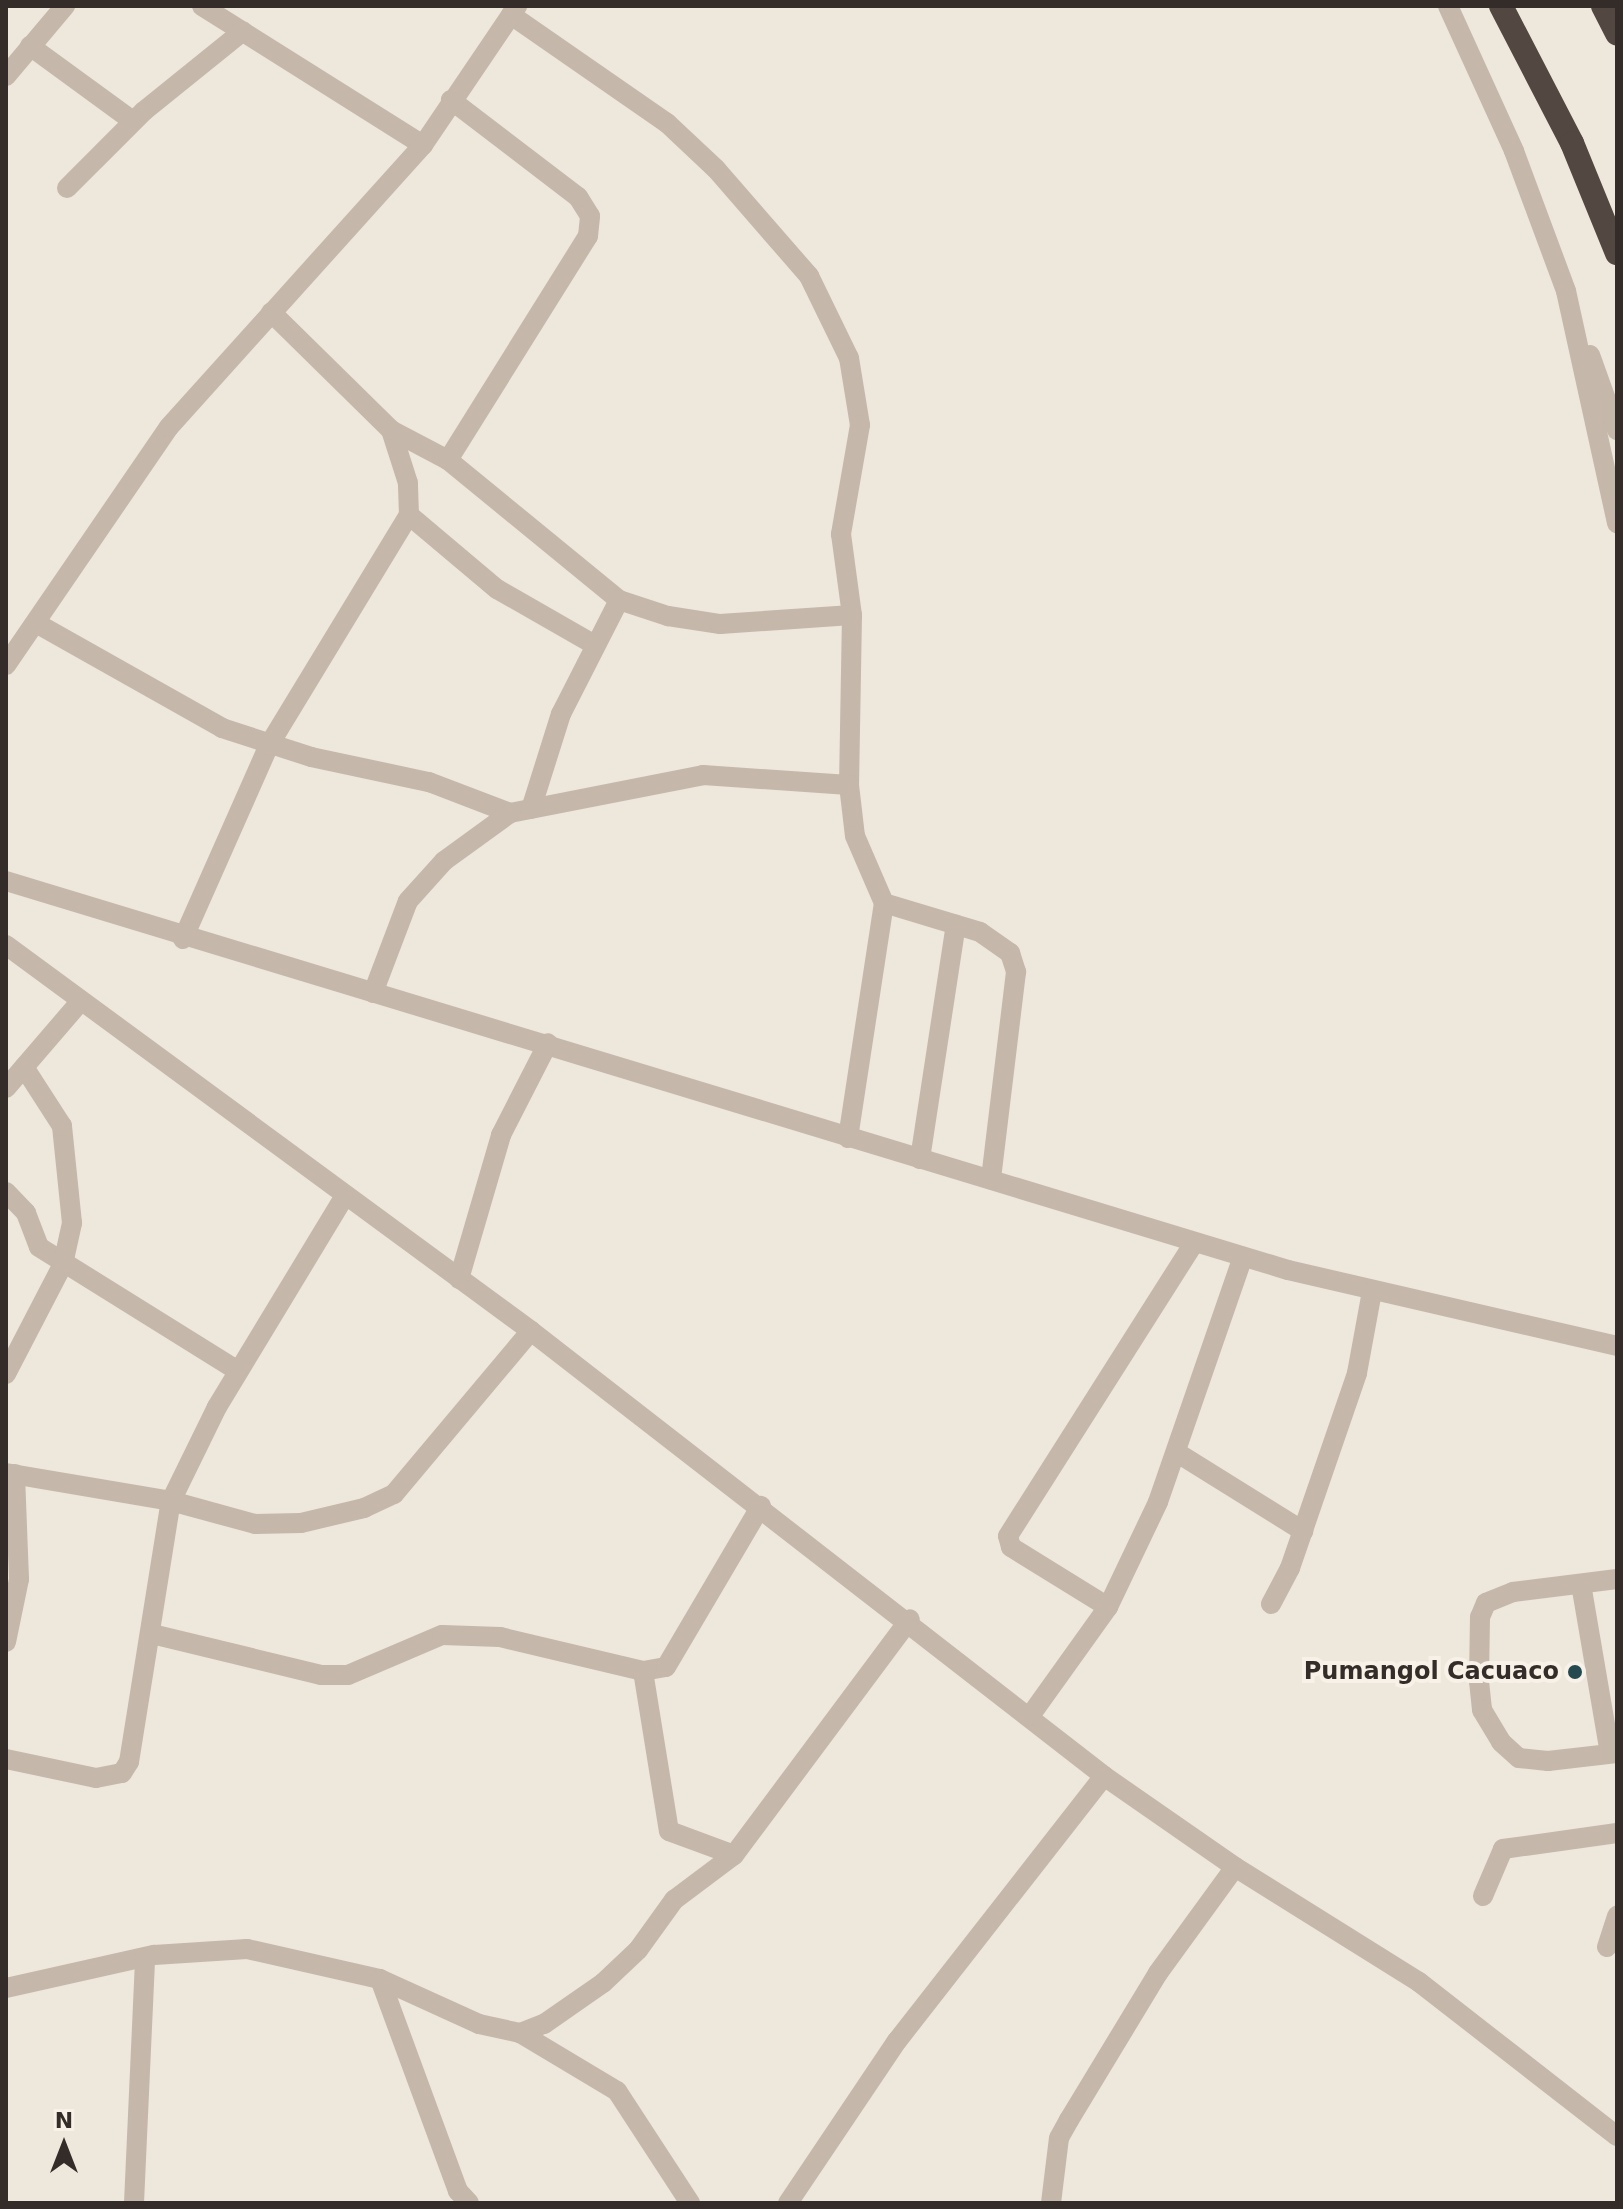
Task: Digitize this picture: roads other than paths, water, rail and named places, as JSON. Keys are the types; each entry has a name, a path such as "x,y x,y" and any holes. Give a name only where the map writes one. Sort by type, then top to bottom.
{"highway":[{"path":"1501,6 1572,143 1617,253"},
{"path":"1603,6 1617,34"}],"street":[{"path":"6,76 65,6"},
{"path":"202,6 423,145"},
{"path":"1448,6 1514,151 1617,430"},
{"path":"6,665 169,427 423,145 514,10 693,145 825,301 859,404 841,534 852,615 849,785 859,852 884,903 848,1138"},
{"path":"67,188 133,121 243,31"},
{"path":"30,46 133,121"},
{"path":"448,460 588,236 590,216 578,197 451,100"},
{"path":"1566,291 1617,523"},
{"path":"271,312 391,430 448,460 619,600 668,616 720,624 852,615"},
{"path":"183,939 269,745 409,515 406,473 391,430"},
{"path":"409,515 497,589 593,644"},
{"path":"531,809 552,736 593,644 619,600"},
{"path":"36,623 153,695 269,745 429,782 510,813"},
{"path":"373,993 408,901 444,861 510,813 703,775 849,785"},
{"path":"6,881 183,939 548,1043 1194,1243 1372,1291 1617,1346"},
{"path":"884,903 956,925 999,943 1010,953 1016,972 991,1179"},
{"path":"920,1159 956,925"},
{"path":"6,945 79,1003 531,1331 910,1619 1104,1776 1235,1867 1419,1982 1617,2136"},
{"path":"6,1088 79,1003"},
{"path":"459,1279 501,1135 548,1043"},
{"path":"6,1374 63,1264 72,1223 67,1145 24,1067"},
{"path":"6,1192 26,1213 39,1247 238,1371"},
{"path":"6,1759 96,1778 122,1773 134,1750 171,1501 238,1371 344,1197"},
{"path":"1108,1607 1011,1547 1008,1536 1194,1243"},
{"path":"1030,1716 1108,1607 1176,1452 1243,1257"},
{"path":"1271,1604 1303,1531 1357,1373 1372,1291"},
{"path":"6,1642 19,1579 10,1474 171,1501 278,1525 381,1502 394,1494 531,1331"},
{"path":"1176,1452 1303,1531"},
{"path":"152,1634 321,1675 348,1675 442,1635 500,1637 643,1671 666,1667 683,1649 761,1506"},
{"path":"1581,1584 1614,1753 1519,1758 1501,1742 1482,1710 1480,1617 1486,1603 1513,1592 1617,1579"},
{"path":"520,2033 603,1983 638,1950 674,1900 734,1855 910,1619"},
{"path":"643,1671 669,1831 734,1855"},
{"path":"788,2203 897,2041 1104,1776"},
{"path":"1483,1896 1503,1849 1617,1833"},
{"path":"1051,2203 1059,2138 1158,1973 1235,1867"},
{"path":"1607,1947 1617,1916"},
{"path":"6,1988 145,1958 247,1949 380,1979 479,2024 520,2033 617,2091 690,2203"},
{"path":"134,2203 145,1958"},
{"path":"380,1979 459,2199"}],"place":[{"name":"Pumangol Cacuaco","path":"1575,1672"}]}
